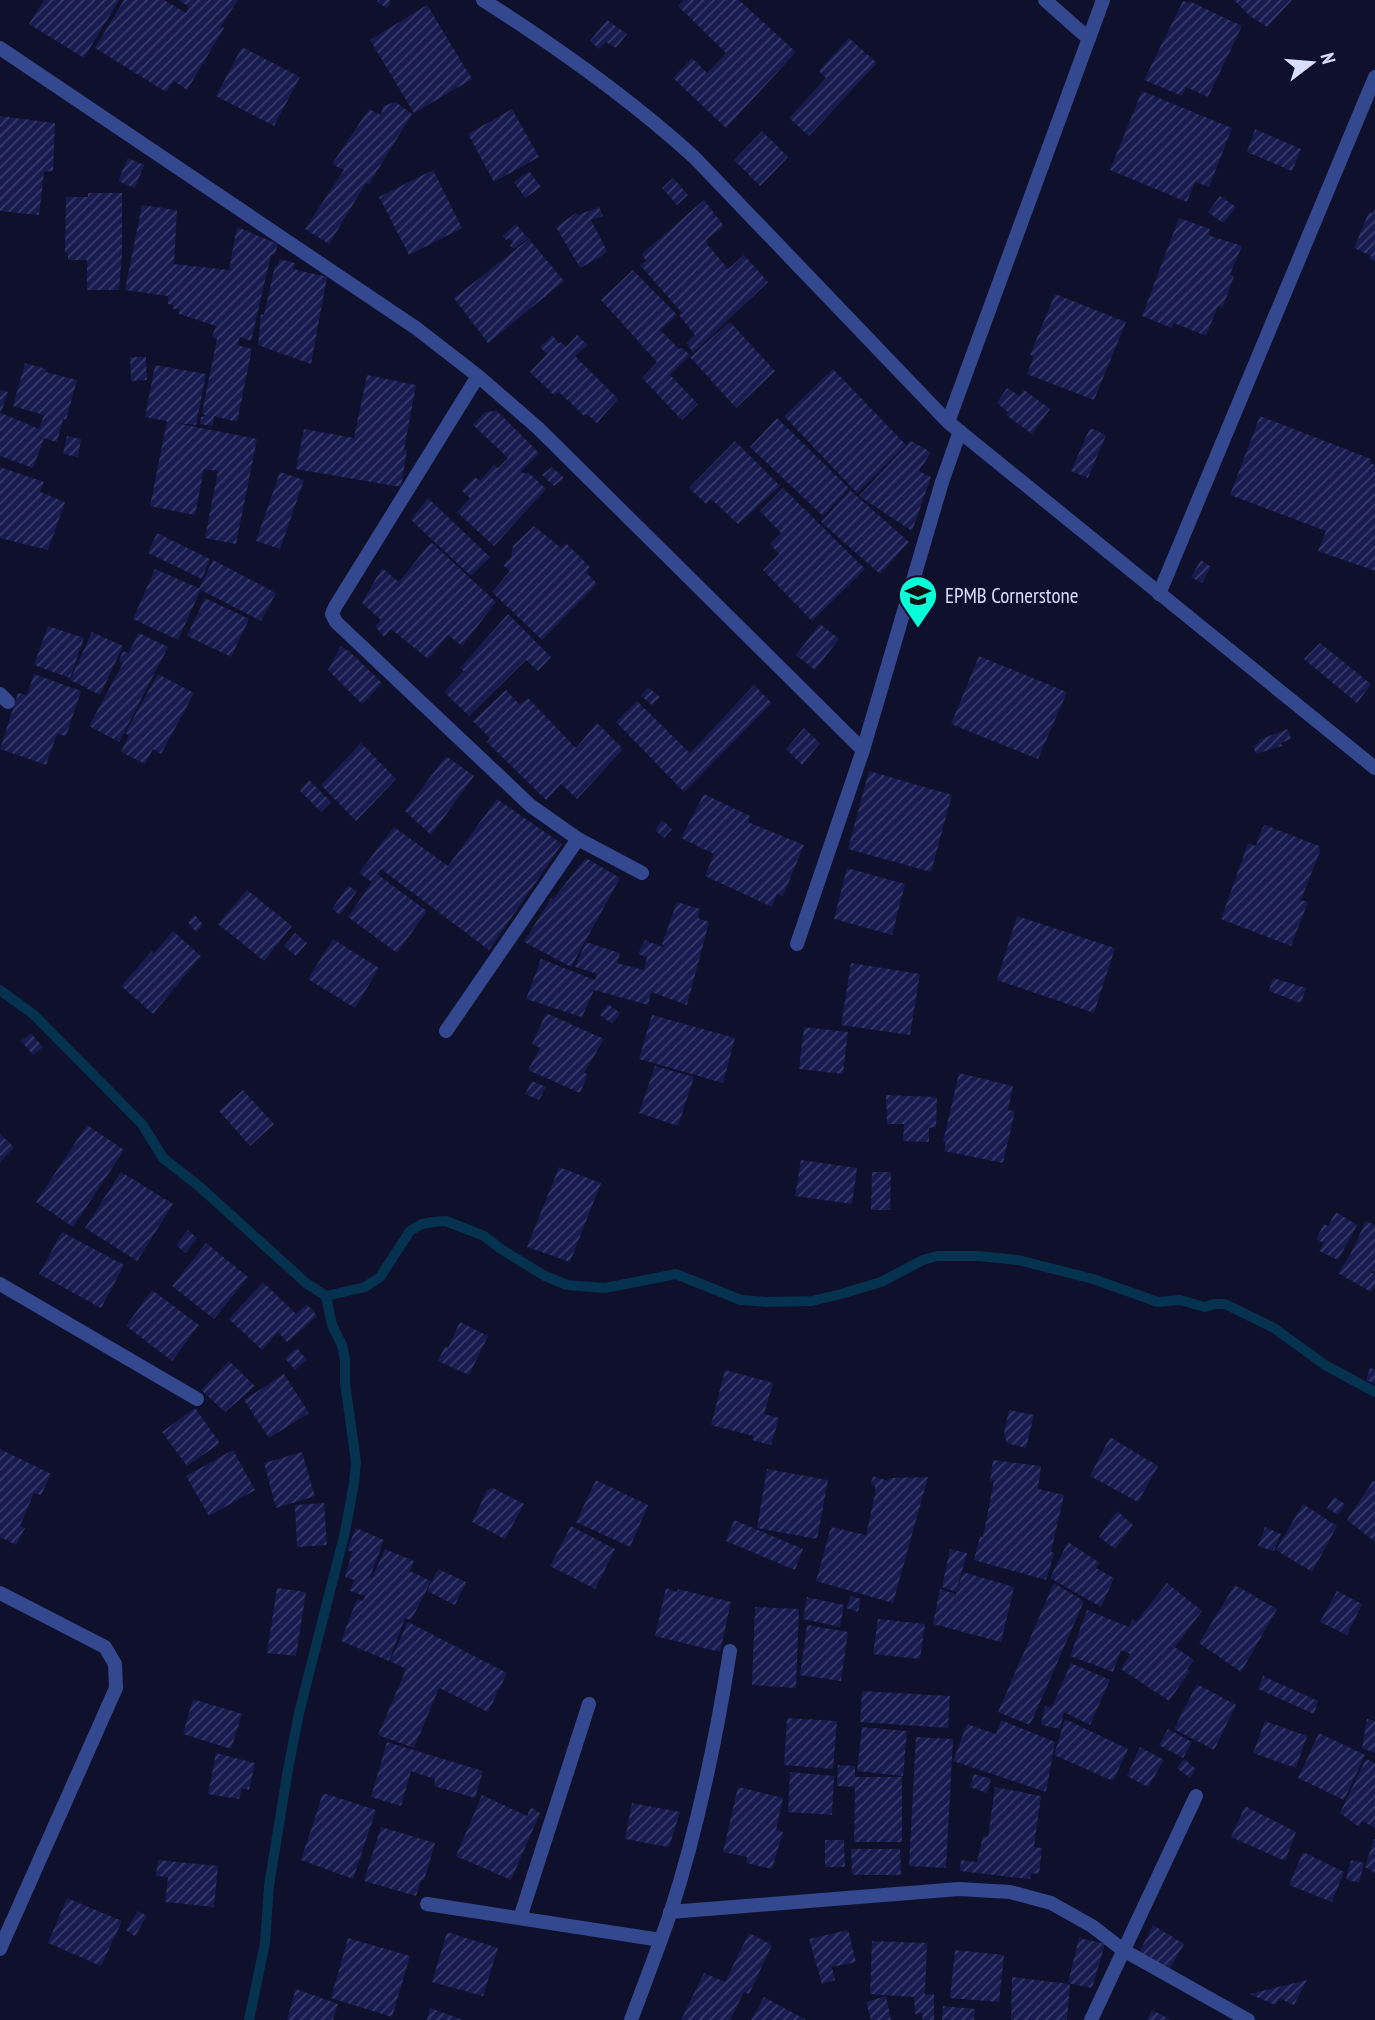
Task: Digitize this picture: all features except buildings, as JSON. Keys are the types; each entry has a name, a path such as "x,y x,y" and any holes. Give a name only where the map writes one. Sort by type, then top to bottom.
{"street":[{"path":"483,0 527,28 651,118 694,156 954,427 1375,768"},
{"path":"1045,0 1089,39"},
{"path":"797,944 863,750 942,482 954,427 1103,0"},
{"path":"0,48 416,328 478,376 538,428 863,750"},
{"path":"1160,594 1375,77"},
{"path":"478,376 332,614 336,622 531,806 578,839 642,873"},
{"path":"446,1031 578,839"},
{"path":"0,1284 197,1399"},
{"path":"0,1593 105,1647 115,1664 116,1688 0,1949"},
{"path":"631,2020 661,1940 698,1815 717,1734 730,1651"},
{"path":"520,1918 589,1704"},
{"path":"1091,2020 1196,1796"},
{"path":"670,1912 959,1889 1010,1892 1051,1903 1092,1927 1123,1950 1248,2020"},
{"path":"428,1904 661,1940"}],"waterway":[{"path":"0,990 33,1014 142,1124 163,1158 200,1187 306,1283 326,1296 365,1287 380,1277 410,1231 422,1224 446,1221 484,1236 545,1276 567,1285 605,1288 676,1274 741,1300 767,1302 812,1301 841,1294 881,1282 923,1260 937,1256 979,1256 1018,1260 1093,1279 1158,1302 1180,1300 1205,1307 1225,1304 1274,1328 1325,1365 1375,1392"},
{"path":"249,2020 265,1943 269,1886 299,1713 345,1532 354,1483 356,1462 345,1383 345,1359 342,1345 332,1325 326,1296"}],"place":[{"name":"EPMB Cornerstone","path":"918,629"}]}
